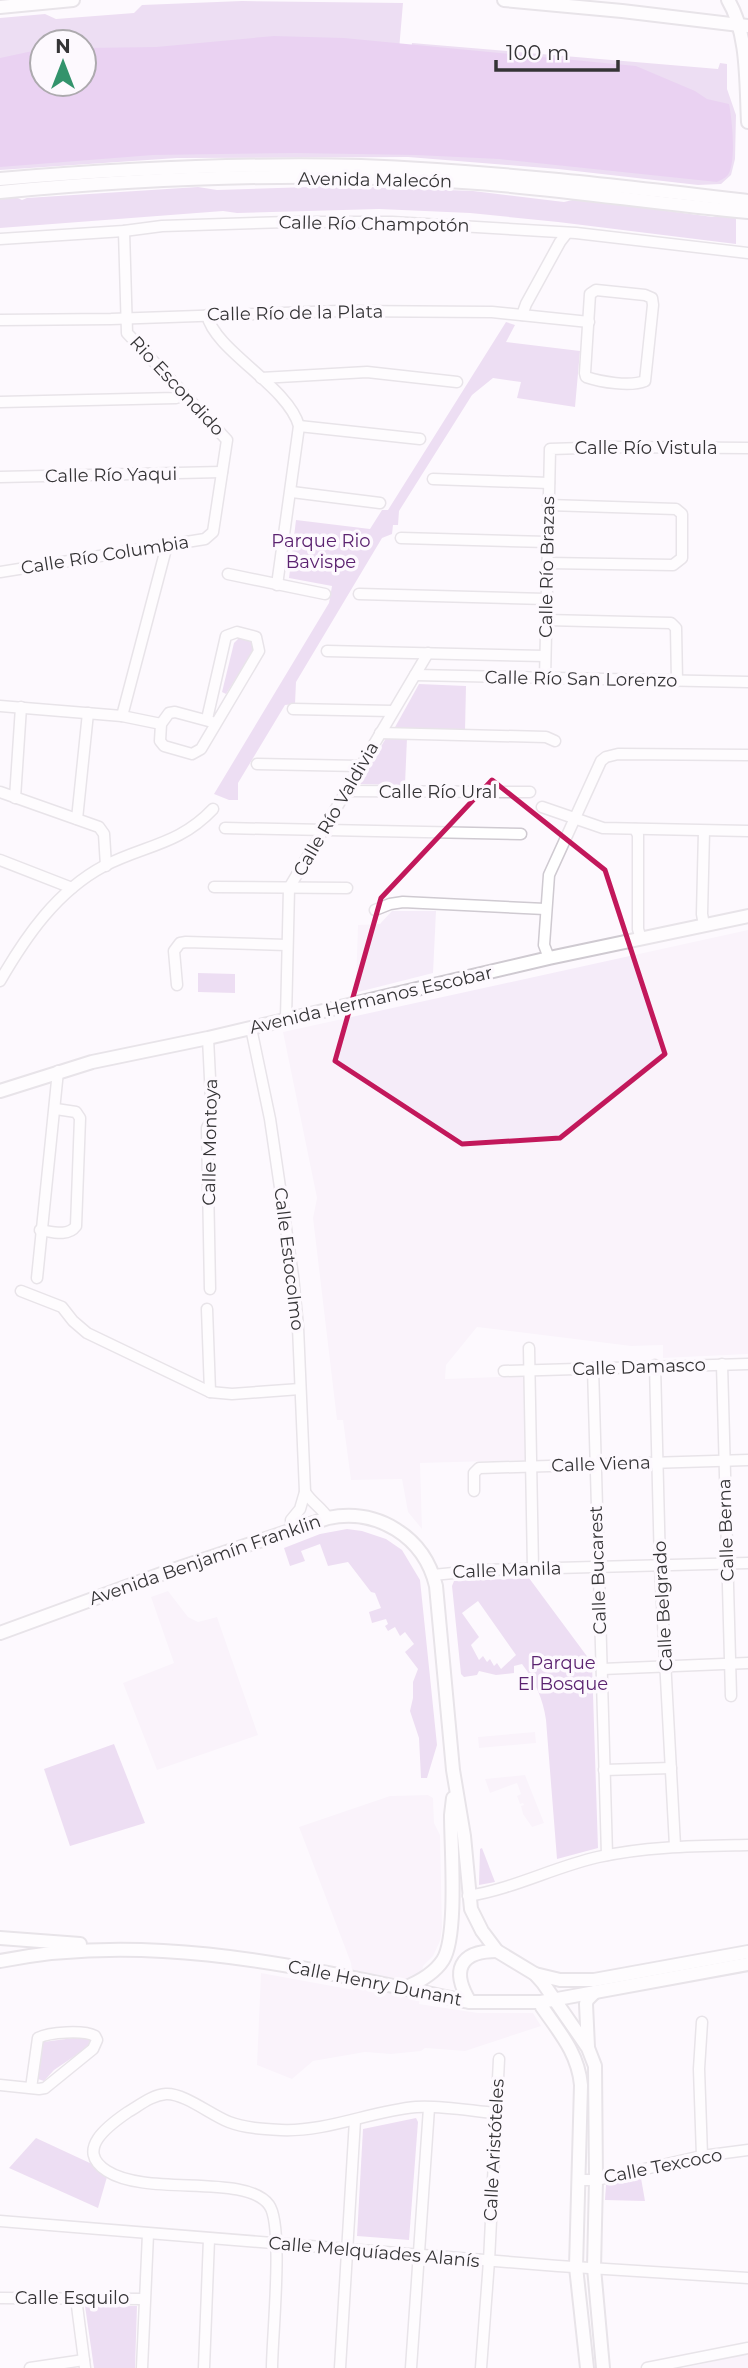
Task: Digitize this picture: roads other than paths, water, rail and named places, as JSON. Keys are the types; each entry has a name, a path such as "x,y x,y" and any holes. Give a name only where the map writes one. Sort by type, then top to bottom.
{"main road":[{"path":"0,7 73,0"},
{"path":"504,0 622,10 745,26"},
{"path":"728,0 745,26 748,122"},
{"name":"Avenida Malecón","path":"0,180 165,168 359,166 532,177 748,201"},
{"name":"Avenida Malecón","path":"0,192 148,180 394,179 489,184 748,212"},
{"name":"Avenida Hermanos Escobar","path":"0,1091 58,1071 746,915"},
{"name":"Avenida Benjamín Franklin","path":"0,1633 328,1518 356,1514 390,1525 416,1548 433,1575 455,1783"},
{"path":"455,1783 464,1836 468,1896 476,1920 496,1951 535,1974 560,1980 594,1980 748,1952"},
{"path":"404,1989 430,1974 443,1959 448,1948 452,1926 451,1815 455,1783"},
{"path":"0,1938 79,1944 88,1950"},
{"name":"Calle Henry Dunant","path":"0,1961 88,1950 134,1948 212,1954 470,2002 541,2002 748,1964"},
{"path":"470,2002 460,1980 463,1962 476,1952 496,1951"},
{"path":"535,1974 588,2048 596,2076 594,2268 603,2368"},
{"path":"588,2048 590,2038 586,2004 595,1992"},
{"path":"541,2002 571,2049 579,2068 581,2085 576,2267 587,2368"}],"street":[{"name":"Calle Río Champotón","path":"0,239 190,225 392,222 567,233 748,253"},
{"path":"124,231 127,318"},
{"path":"522,315 554,252 567,233"},
{"path":"592,292 645,295 652,298 645,382 616,382 586,377 589,322 592,292"},
{"name":"Calle Río de la Plata","path":"0,320 338,311 492,312 589,322"},
{"path":"207,316 208,322 220,337 292,410 299,426 278,585"},
{"name":"Rio Escondido","path":"127,318 127,333 227,440 213,532 210,536"},
{"path":"261,377 367,372 457,382"},
{"path":"0,402 176,398 184,395"},
{"path":"299,426 420,439"},
{"name":"Calle Río Vistula","path":"550,454 552,447 748,448"},
{"name":"Calle Río Brazas","path":"545,679 550,454"},
{"name":"Calle Río Yaqui","path":"0,477 222,472"},
{"path":"433,479 549,483"},
{"path":"292,492 380,502"},
{"path":"547,563 673,565 682,558 682,514 676,509 548,505"},
{"name":"Calle Río Columbia","path":"0,572 210,536"},
{"path":"401,538 548,542"},
{"path":"122,716 167,545"},
{"path":"228,575 326,594"},
{"path":"359,594 546,599"},
{"path":"546,620 671,623 676,628 677,681"},
{"path":"211,721 175,712 164,717 160,741 164,746 192,754 201,750 211,721 225,638 228,634 237,632 256,637 259,651 211,721"},
{"name":"Calle Río San Lorenzo","path":"327,651 545,656"},
{"name":"Calle Río Valdivia","path":"286,1019 289,888 428,653"},
{"name":"Calle Río San Lorenzo","path":"415,675 748,682"},
{"path":"0,706 122,716 161,724"},
{"path":"15,798 21,707"},
{"path":"293,709 392,711"},
{"path":"77,819 88,713"},
{"path":"380,733 546,737 555,741"},
{"path":"548,958 544,945 548,875 597,766 612,754 748,755"},
{"path":"257,764 360,766"},
{"name":"Calle Río Ural","path":"345,791 530,792"},
{"path":"0,792 99,827 103,831 106,866"},
{"path":"542,807 596,827 748,831"},
{"path":"0,981 37,923 72,888 106,866 182,835 202,821 213,809"},
{"path":"225,828 521,834"},
{"path":"635,829 638,835 638,929 641,939"},
{"path":"704,831 704,925"},
{"path":"0,860 72,888"},
{"path":"214,887 346,888"},
{"path":"375,910 403,902 545,909"},
{"path":"177,985 174,951 180,943 287,944"},
{"name":"Calle Estocolmo","path":"251,1027 270,1119 298,1327 305,1492 300,1509 291,1520 292,1529"},
{"name":"Calle Montoya","path":"208,1038 211,1049 212,1119 207,1128 210,1289"},
{"path":"37,1278 58,1071"},
{"path":"40,1230 65,1233 74,1230 76,1226 80,1118 76,1112 56,1109"},
{"path":"21,1291 62,1307 87,1333 210,1392 232,1394 300,1389"},
{"path":"207,1308 210,1392"},
{"path":"529,1348 533,1569"},
{"name":"Calle Berna","path":"722,1364 731,1696"},
{"name":"Calle Damasco","path":"504,1371 748,1364"},
{"name":"Calle Belgrado","path":"655,1365 660,1566 675,1846"},
{"name":"Calle Bucarest","path":"593,1368 607,1855"},
{"name":"Calle Viena","path":"474,1491 474,1473 479,1468 748,1460"},
{"path":"305,1492 328,1518"},
{"path":"300,1509 314,1505"},
{"name":"Calle Manila","path":"433,1575 443,1572 748,1563"},
{"path":"602,1669 748,1663"},
{"path":"604,1770 671,1768"},
{"path":"468,1896 607,1855 675,1846 748,1845"},
{"path":"702,2022 699,2109 702,2156"},
{"path":"0,2085 31,2088 45,2088 93,2049 96,2045 95,2036 86,2032 38,2038 31,2088"},
{"name":"Calle Aristóteles","path":"481,2368 499,2059"},
{"path":"272,2368 277,2244 276,2220 269,2204 254,2193 237,2189 154,2185 118,2177 101,2167 94,2148 95,2141 109,2125 147,2100 168,2094 229,2122 254,2127 301,2130 416,2107 496,2113"},
{"path":"411,2368 429,2108"},
{"path":"340,2368 355,2120"},
{"name":"Calle Texcoco","path":"578,2180 596,2180 702,2156 748,2150"},
{"name":"Calle Melquíades Alanís","path":"0,2221 489,2261 748,2278"},
{"path":"142,2368 148,2234"},
{"path":"204,2368 209,2239"},
{"name":"Calle Esquilo","path":"0,2298 144,2299"},
{"path":"30,2368 84,2364 76,2298"},
{"path":"647,2368 748,2347"}],"park label":[{"name":"Parque Rio Bavispe","path":"321,551"},
{"name":"Parque El Bosque","path":"563,1673"}]}
